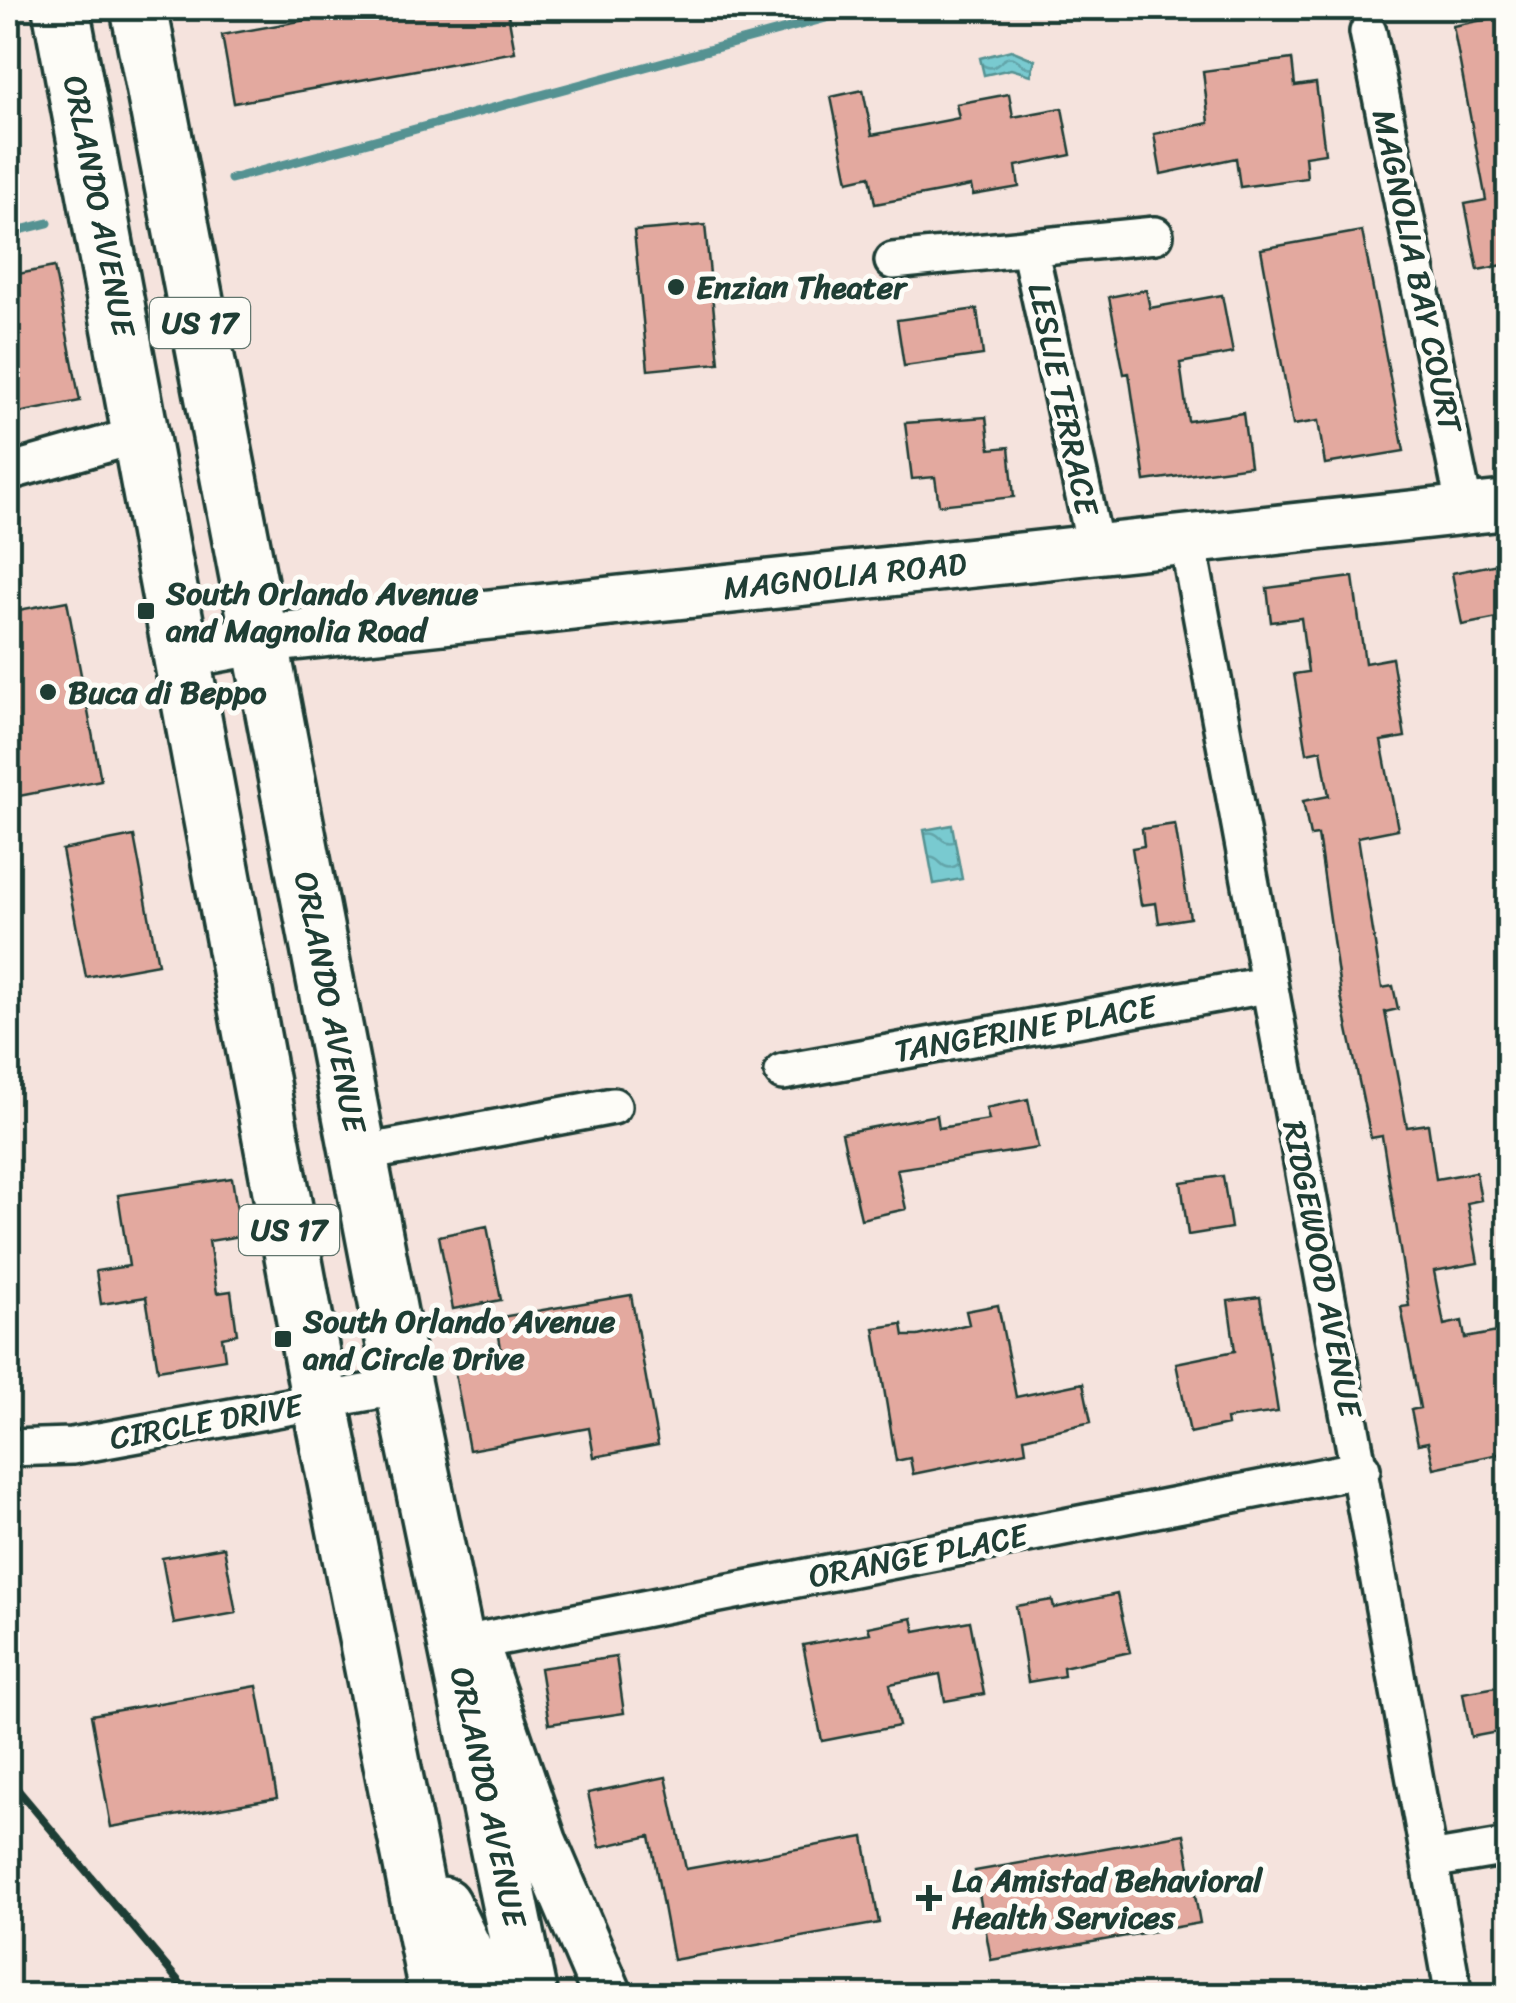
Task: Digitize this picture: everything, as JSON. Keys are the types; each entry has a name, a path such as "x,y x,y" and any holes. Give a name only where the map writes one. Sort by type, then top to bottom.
{"main road":[{"name":"ORLANDO AVENUE","path":"62,8 320,1401 438,1996"},
{"name":"ORLANDO AVENUE","path":"139,8 403,1386 529,1996"},
{"path":"257,1053 297,1120 317,1142 359,1154"},
{"path":"398,1806 486,1996"}],"street":[{"name":"MAGNOLIA BAY COURT","path":"1368,32 1487,508"},
{"name":"LESLIE TERRACE","path":"893,261 1155,235"},
{"name":"LESLIE TERRACE","path":"1030,248 1096,551"},
{"path":"8,472 142,434"},
{"name":"MAGNOLIA ROAD","path":"182,654 262,639 1188,543 1487,508"},
{"name":"RIDGEWOOD AVENUE","path":"1188,543 1266,985 1362,1469 1454,1996"},
{"name":"TANGERINE PLACE","path":"783,1072 1266,985"},
{"path":"359,1154 614,1106"},
{"name":"CIRCLE DRIVE","path":"8,1448 72,1446 403,1386"},
{"name":"ORANGE PLACE","path":"474,1642 1362,1469"},
{"path":"433,1530 542,1842 608,1996"},
{"path":"1430,1860 1508,1847"}],"water":[{"path":"1011,50 1035,60 1031,75 1011,69 984,75 980,58"},
{"path":"952,825 962,879 934,884 924,830"}],"building":[{"path":"373,8 507,8 515,52 234,103 222,35"},
{"path":"1508,15 1508,264 1478,270 1465,204 1486,200 1453,26"},
{"path":"1292,59 1295,86 1316,83 1325,153 1305,156 1307,178 1240,187 1236,158 1161,174 1154,134 1209,123 1203,71"},
{"path":"863,90 872,135 959,118 956,104 1009,94 1013,117 1062,108 1071,155 1016,166 1019,187 973,195 971,186 875,204 870,176 848,181 831,97"},
{"path":"705,225 719,363 648,370 634,231"},
{"path":"1362,231 1404,451 1325,464 1318,421 1293,425 1261,249"},
{"path":"54,267 80,401 8,415 8,276"},
{"path":"1146,290 1150,308 1222,295 1233,353 1180,363 1188,421 1243,413 1250,466 1145,481 1129,373 1124,374 1109,297"},
{"path":"977,309 983,355 904,366 897,320"},
{"path":"986,417 990,449 1009,447 1014,497 939,505 935,477 912,479 905,423"},
{"path":"1508,562 1508,616 1462,625 1452,573"},
{"path":"1353,577 1365,663 1392,658 1405,737 1381,741 1398,829 1358,837 1382,988 1393,986 1398,1009 1385,1012 1407,1127 1428,1124 1436,1179 1476,1172 1481,1200 1467,1203 1478,1263 1434,1271 1444,1325 1462,1321 1465,1338 1508,1330 1508,1452 1434,1468 1428,1442 1418,1444 1411,1410 1420,1408 1401,1307 1409,1306 1382,1136 1371,1138 1341,996 1318,835 1310,836 1303,801 1329,796 1321,750 1307,753 1294,674 1308,672 1301,618 1271,622 1267,588"},
{"name":"Buca di Beppo","path":"67,601 101,780 14,797 8,763 8,713 15,711 8,672 8,612"},
{"path":"1175,824 1190,918 1159,923 1156,903 1141,905 1132,848 1144,846 1142,829"},
{"path":"134,836 158,964 86,977 62,850"},
{"path":"1028,1099 1038,1148 897,1169 906,1209 861,1219 842,1133 937,1115 939,1128 989,1120 986,1108"},
{"path":"1223,1176 1231,1228 1188,1235 1181,1182"},
{"path":"232,1178 241,1236 209,1241 217,1293 231,1291 237,1334 222,1337 225,1359 158,1370 146,1297 101,1304 96,1271 129,1266 118,1195"},
{"path":"487,1226 501,1300 453,1309 439,1236"},
{"path":"631,1295 658,1445 594,1457 589,1428 469,1450 452,1357 501,1348 496,1318"},
{"path":"1260,1297 1278,1412 1226,1419 1227,1425 1190,1433 1176,1363 1235,1351 1228,1301"},
{"path":"998,1305 1016,1397 1083,1383 1091,1422 1024,1438 1026,1451 913,1474 910,1458 896,1461 874,1328 902,1324 904,1336 918,1336 969,1324 966,1311"},
{"path":"224,1547 236,1613 174,1624 162,1558"},
{"path":"1117,1594 1130,1652 1063,1667 1064,1676 1028,1682 1016,1606 1052,1600 1054,1608"},
{"path":"912,1618 915,1631 970,1621 984,1694 945,1701 940,1674 890,1684 899,1726 822,1741 803,1645 870,1633 868,1627"},
{"path":"616,1657 624,1713 549,1724 540,1668"},
{"path":"1508,1685 1508,1730 1471,1737 1463,1693"},
{"path":"257,1686 277,1798 111,1827 91,1715"},
{"path":"666,1777 686,1869 864,1837 879,1923 673,1960 650,1836 600,1847 588,1793"},
{"path":"1184,1834 1200,1923 991,1960 975,1871"}],"waterway":[{"path":"231,179 863,8"},
{"path":"8,233 48,223"}],"railway":[{"path":"8,1778 191,1996"}],"place":[{"name":"Enzian Theater","path":"676,287"},
{"name":"South Orlando Avenue and Magnolia Road","path":"146,611"},
{"name":"Buca di Beppo","path":"48,692"},
{"name":"South Orlando Avenue and Circle Drive","path":"283,1339"},
{"name":"La Amistad Behavioral Health Services","path":"929,1898"}]}
